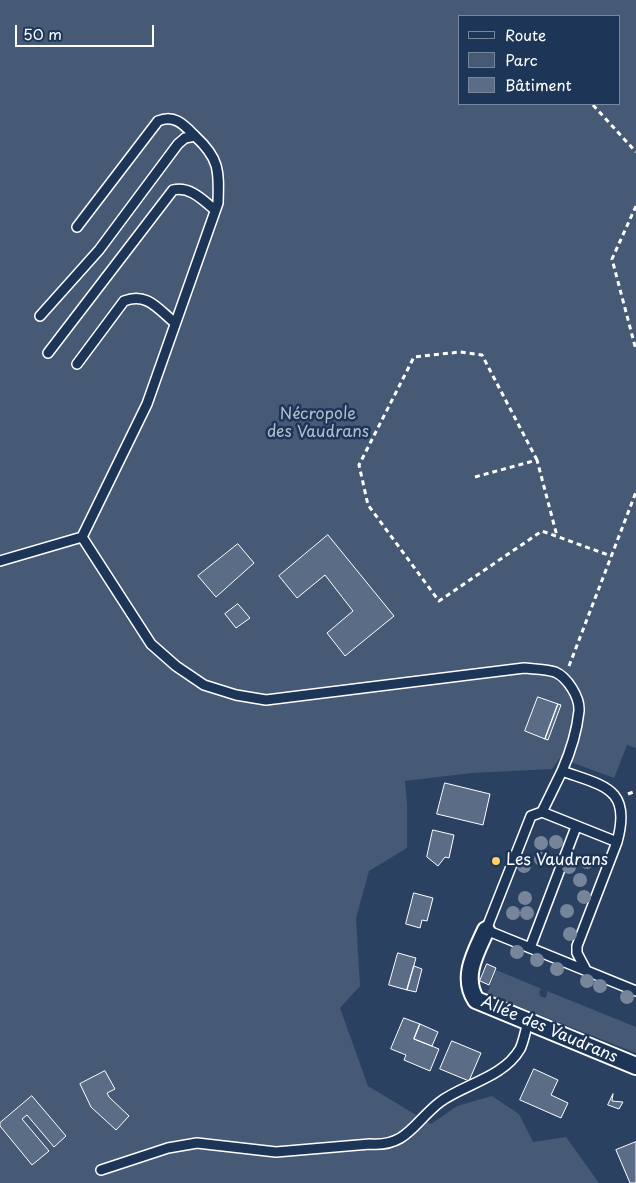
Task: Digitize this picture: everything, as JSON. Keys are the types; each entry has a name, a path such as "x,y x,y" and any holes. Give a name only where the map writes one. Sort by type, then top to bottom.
{"street":[{"name":"Allée des Vaudrans","path":"486,930 472,961 468,982 470,991 476,1000 636,1066"}],"lane":[{"path":"0,561 82,537 147,404 218,203 219,172 208,148 180,120 166,117 158,121 76,227"},
{"path":"40,316 99,250 178,144 185,138 195,136"},
{"path":"48,353 173,190 182,188 192,192 215,210"},
{"path":"77,364 124,302 129,299 134,297 147,300 175,323"},
{"path":"82,537 151,644 176,666 204,684 236,695 266,700 524,668 554,672 564,678 572,690 579,708 567,760 542,812"},
{"path":"562,771 604,786 618,798 621,812 621,827 617,842 577,946 577,953 586,970"},
{"path":"617,842 542,812 531,816 486,930 636,991"},
{"path":"530,948 576,826"},
{"path":"101,1170 168,1148 197,1143 276,1152 370,1144 385,1145 403,1138 441,1102 500,1069 519,1049 528,1023"}],"path":[{"path":"593,105 636,152"},
{"path":"636,206 612,259 636,350"},
{"path":"557,536 537,460 482,354 460,352 414,357 359,465 368,505 439,601 542,531 611,556"},
{"path":"475,477 537,460"},
{"path":"564,678 636,492"}],"green space":[{"name":"Nécropole des Vaudrans","path":"0,0 636,0 636,748 627,745 614,778 560,758 552,769 472,773 405,781 407,848 369,871 356,918 360,986 340,1008 368,1086 431,1124 457,1106 492,1096 519,1114 533,1142 566,1137 599,1183 0,1183"},
{"path":"496,970 542,989 539,991 540,996 545,998 547,991 636,1027 636,1053 487,994"}],"building":[{"path":"328,535 394,616 345,656 327,633 353,611 325,575 297,598 279,576"},
{"path":"238,544 254,563 216,597 198,576"},
{"path":"238,604 250,618 236,628 225,614"},
{"path":"538,697 558,704 545,739 525,731"},
{"path":"558,704 561,705 548,740 545,739"},
{"path":"445,783 490,794 483,825 437,814"},
{"path":"433,830 454,835 449,858 445,857 438,866 427,857"},
{"path":"414,893 433,898 427,921 422,920 420,928 406,924"},
{"path":"398,953 416,958 407,990 389,985"},
{"path":"487,964 496,968 489,985 480,981"},
{"path":"414,966 422,969 416,992 407,990"},
{"path":"404,1018 420,1024 414,1039 439,1049 430,1071 404,1060 406,1055 391,1049"},
{"path":"420,1024 438,1032 432,1046 414,1039"},
{"path":"452,1041 481,1053 469,1081 440,1069"},
{"path":"534,1069 558,1080 551,1095 568,1103 561,1118 520,1100"},
{"path":"105,1071 115,1089 107,1093 109,1097 129,1116 116,1130 91,1107 80,1084"},
{"path":"613,1094 612,1101 623,1102 619,1109 608,1105"},
{"path":"32,1096 66,1136 54,1147 27,1115 22,1119 49,1151 32,1165 0,1126 0,1123"},
{"path":"636,1142 636,1183 630,1183 616,1150"}],"place":[{"name":"Les Vaudrans","path":"496,861"}]}
